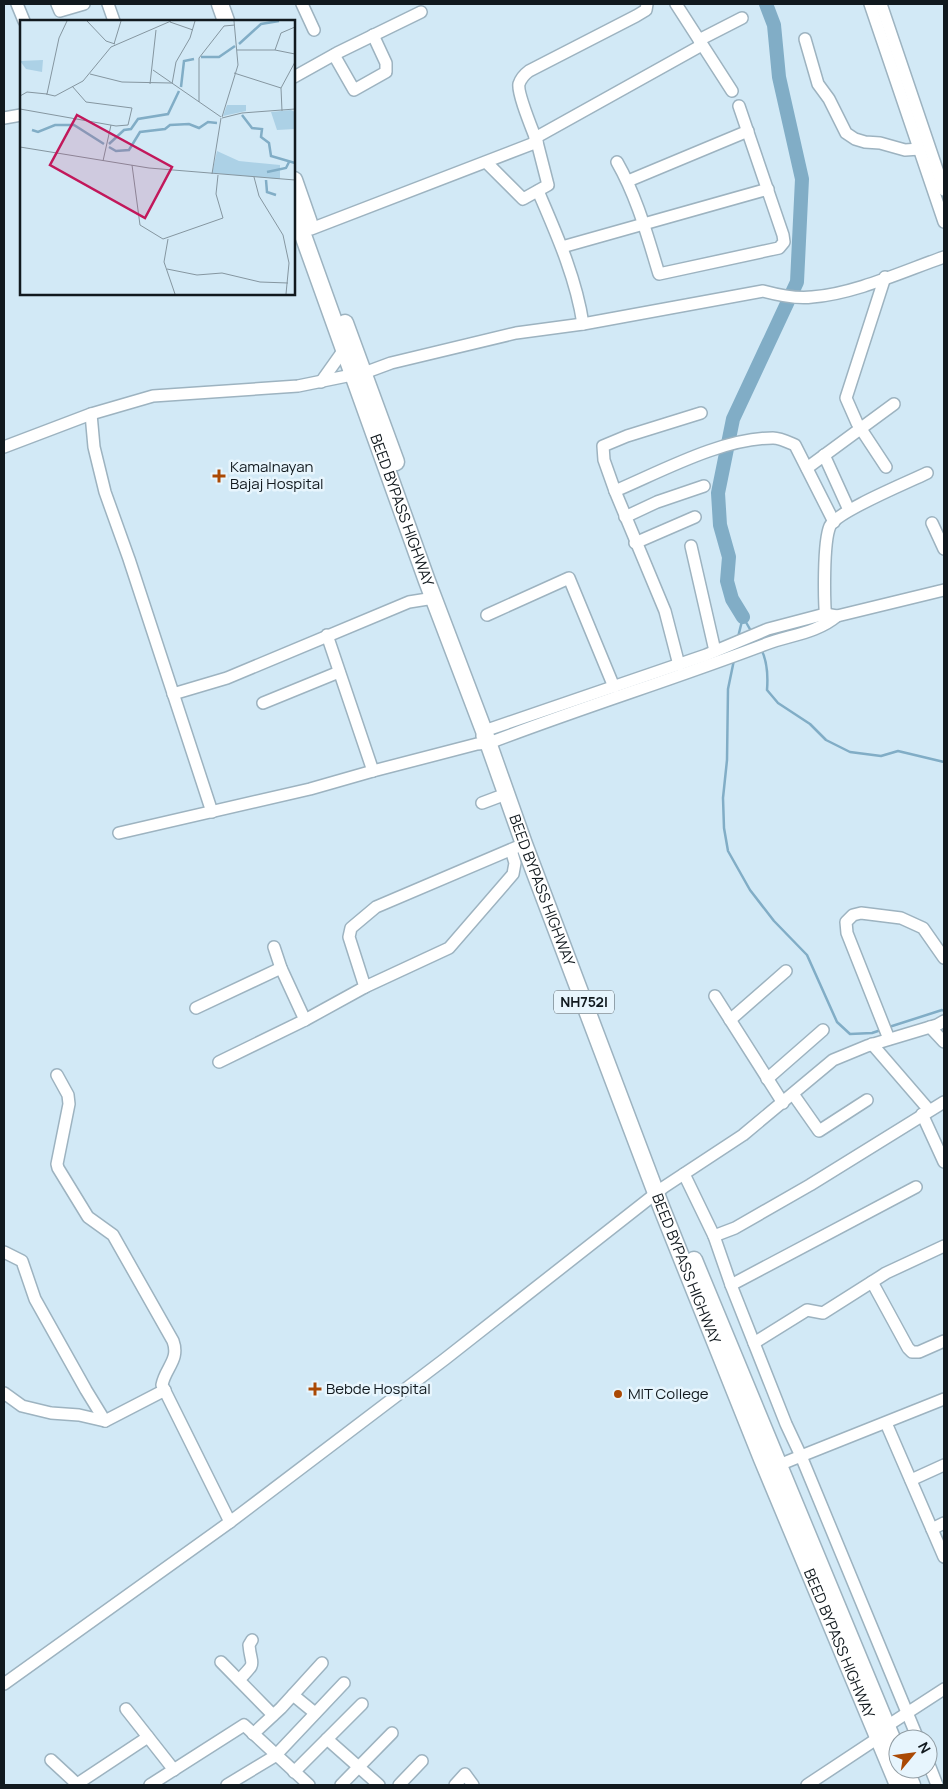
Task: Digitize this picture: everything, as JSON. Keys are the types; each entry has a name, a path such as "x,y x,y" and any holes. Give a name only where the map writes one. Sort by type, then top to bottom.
{"highway":[{"path":"220,4 226,20"},
{"path":"232,4 238,20"},
{"name":"BEED BYPASS HIGHWAY","path":"295,183 434,598 660,1191"},
{"name":"BEED BYPASS HIGHWAY","path":"295,213 343,351 358,374 488,737 506,794 518,847 882,1732 898,1785"},
{"name":"BEED BYPASS HIGHWAY","path":"882,1732 888,1740"}],"street":[{"path":"17,4 24,20"},
{"path":"57,4 60,11 84,4"},
{"path":"108,4 114,20"},
{"path":"302,4 314,30"},
{"path":"486,162 523,199 548,185 520,90 519,84 523,76 529,71 636,16 646,10 647,4"},
{"path":"676,4 732,91"},
{"path":"870,4 944,222"},
{"path":"881,4 944,190"},
{"path":"295,76 421,12"},
{"path":"311,229 486,162 536,140 742,18"},
{"path":"334,55 354,90 386,72 386,63 373,35"},
{"path":"805,40 818,84 846,132 855,139 865,142 880,143 905,150 920,149"},
{"path":"617,162 628,181 644,223 659,274 779,248 784,242 783,235 739,106"},
{"path":"4,118 20,115"},
{"path":"628,181 748,131"},
{"path":"562,247 768,189"},
{"path":"538,191 562,247 583,324"},
{"path":"4,447 91,414 152,396 270,388 321,382 516,333 583,324 763,291 777,295 810,298 840,293 944,257"},
{"path":"886,277 846,398 861,428 886,466"},
{"path":"321,382 343,351"},
{"path":"807,468 894,404"},
{"path":"679,665 665,611 635,543 615,491 604,460 603,446 627,436 701,413"},
{"path":"91,414 94,447 105,492 129,559 212,812"},
{"path":"615,491 713,450 746,441 774,438 795,445 834,522"},
{"path":"824,455 849,510"},
{"path":"825,620 825,552 830,526 836,518 849,510 927,473"},
{"path":"625,517 657,502 704,486"},
{"path":"635,543 695,517"},
{"path":"932,523 944,549"},
{"path":"692,546 720,650"},
{"path":"487,615 569,578 614,687"},
{"path":"119,833 310,789 373,771 488,737 726,660 837,616 944,590"},
{"path":"174,694 227,678 409,602 434,598"},
{"path":"488,737 614,687 720,650 768,629 825,620"},
{"path":"327,636 373,771"},
{"path":"263,703 339,672"},
{"path":"482,803 506,794"},
{"path":"365,987 349,937 351,928 376,907 518,847"},
{"path":"219,1062 305,1020 365,987 449,948 513,874 518,847"},
{"path":"888,1036 847,933 846,922 853,915 861,913 901,918 923,928 944,958"},
{"path":"274,947 281,968 305,1020"},
{"path":"196,1008 281,968"},
{"path":"730,1020 786,971"},
{"path":"715,996 783,1103"},
{"path":"4,1684 230,1522 445,1359 660,1191 743,1135 834,1060 888,1036 937,1024 944,1042"},
{"path":"767,1079 823,1030"},
{"path":"872,1044 926,1112 944,1162"},
{"path":"57,1075 68,1095 69,1104 57,1164 58,1168 88,1218 113,1235 173,1341 175,1347 174,1359 164,1375 162,1385 230,1522"},
{"path":"793,1094 819,1131 867,1100"},
{"path":"714,1236 735,1228 810,1185 944,1102"},
{"path":"684,1174 714,1236 730,1284 914,1729"},
{"path":"730,1284 916,1187"},
{"path":"754,1343 807,1310 823,1313 886,1273 944,1246"},
{"path":"4,1252 22,1261 35,1299 86,1390 106,1421"},
{"path":"872,1282 912,1352 919,1352 944,1341"},
{"path":"4,1393 22,1406 51,1413 78,1415 106,1421 165,1390"},
{"path":"773,1468 944,1399"},
{"path":"886,1423 944,1557"},
{"path":"911,1480 944,1465"},
{"path":"932,1529 944,1523"},
{"path":"239,1680 254,1662 249,1644 252,1640"},
{"path":"221,1662 273,1715"},
{"path":"253,1734 293,1695 322,1663"},
{"path":"227,1785 275,1756 344,1683"},
{"path":"807,1785 907,1712 944,1689"},
{"path":"293,1695 315,1714"},
{"path":"294,1772 362,1704"},
{"path":"126,1709 174,1770"},
{"path":"150,1785 244,1725 294,1772 304,1784"},
{"path":"341,1785 392,1733"},
{"path":"51,1760 78,1785 148,1737"},
{"path":"327,1739 379,1785"},
{"path":"399,1785 422,1761"},
{"path":"455,1785 465,1774 473,1785"}],"waterway":[{"path":"743,617 732,599 727,581 729,557 720,525 718,493 733,419 797,282 802,179 779,77 774,25 766,4"},
{"path":"743,617 751,631"},
{"path":"738,637 743,617"},
{"path":"761,649 766,664 767,690 778,703 810,724 826,740 850,752 881,756 898,751 944,762"},
{"path":"734,660 728,689 727,760 723,798 724,828 728,851 750,890 774,921 807,955 837,1022 850,1034 872,1033 881,1030"},
{"path":"889,1027 942,1010 944,1011"}],"place":[{"name":"Kamalnayan Bajaj Hospital","path":"219,476"},
{"name":"Bebde Hospital","path":"315,1389"},
{"name":"MIT College","path":"618,1394"}]}
